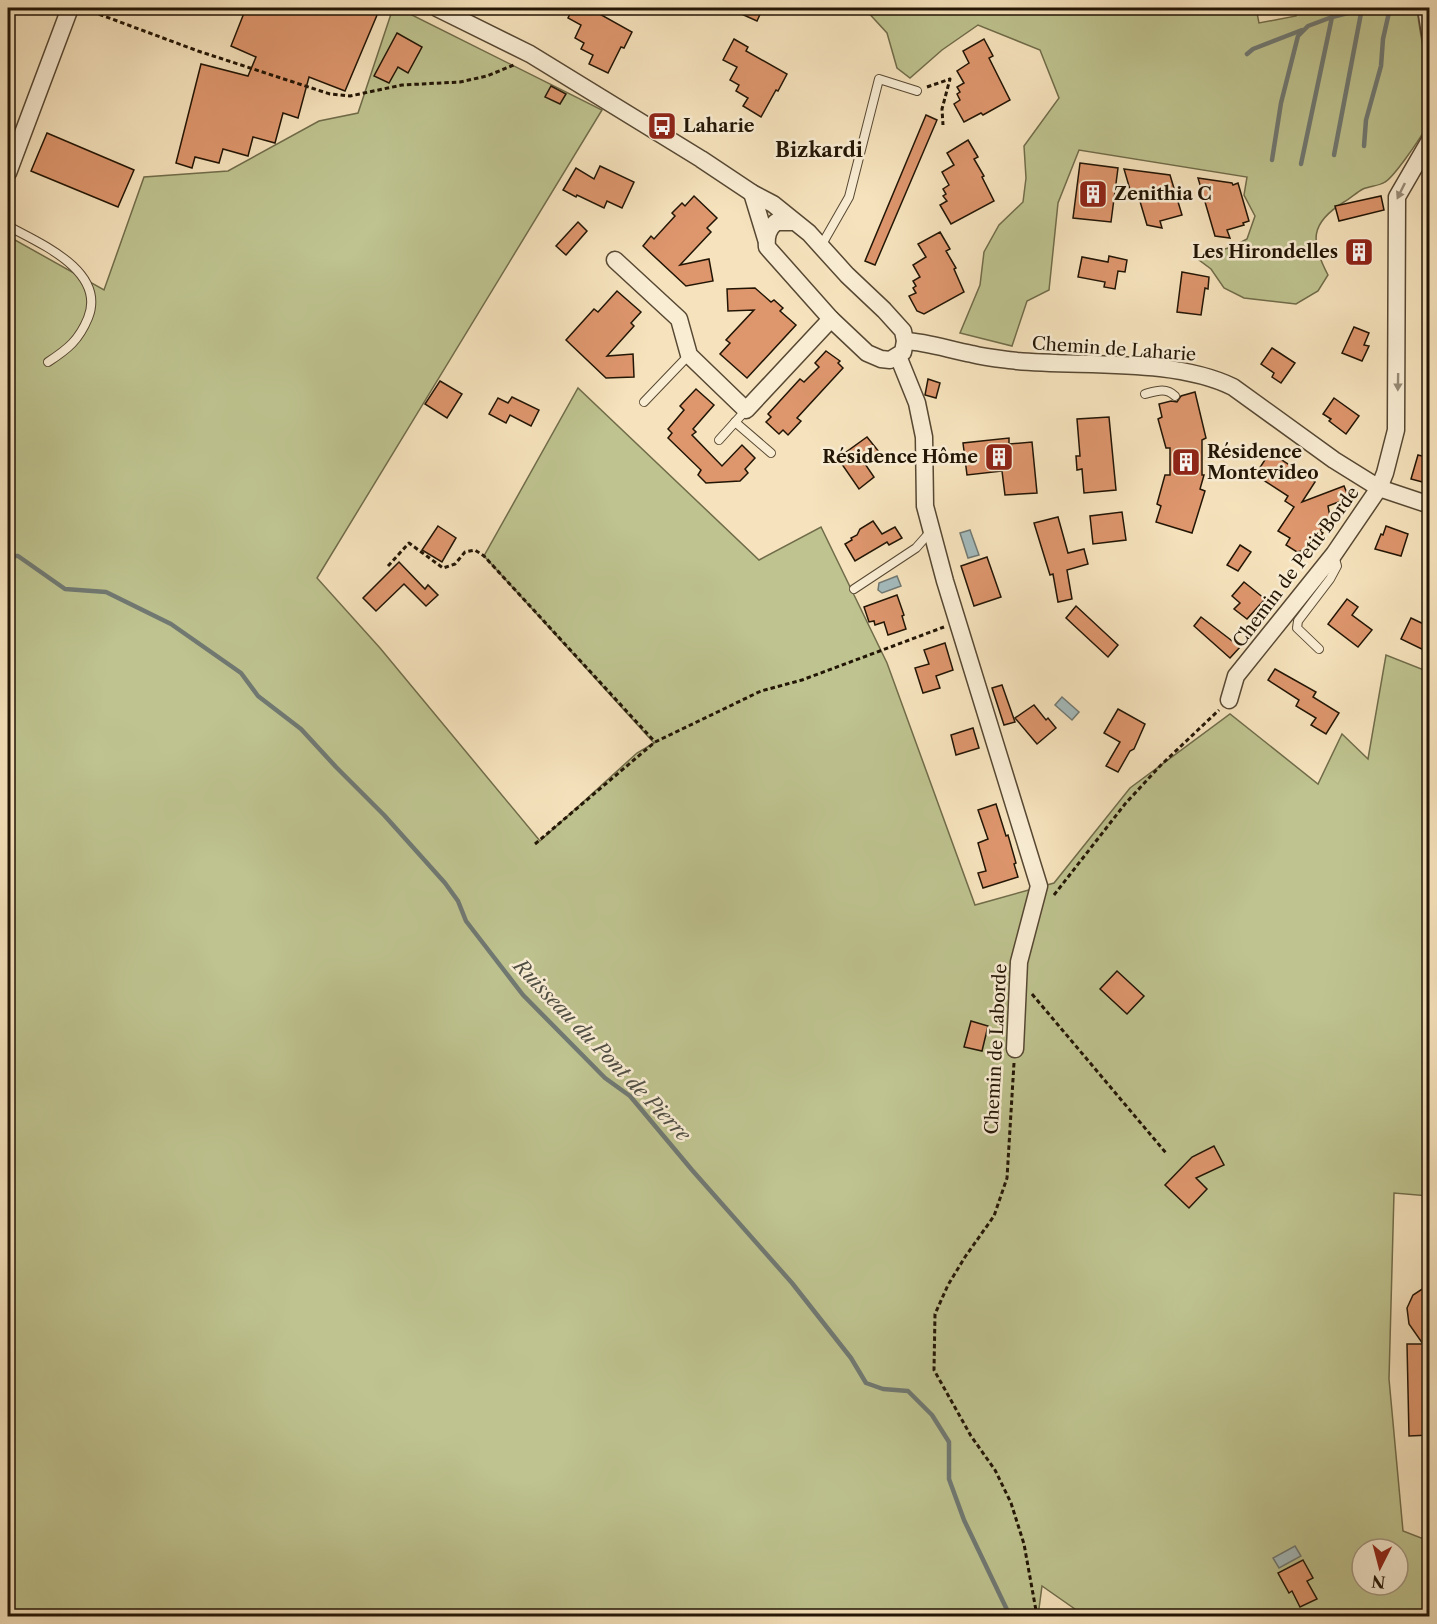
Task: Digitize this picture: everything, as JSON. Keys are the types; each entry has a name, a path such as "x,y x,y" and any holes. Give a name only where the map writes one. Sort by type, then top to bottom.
{"street":[{"path":"8,173 70,8"},
{"path":"437,8 530,54 773,204 795,222"},
{"path":"1426,8 1430,33"},
{"name":"Chemin de Petit Borde","path":"1229,700 1236,676 1334,554 1379,488 1385,473 1396,430 1398,374 1395,220 1397,197 1430,140"},
{"path":"752,193 766,239"},
{"path":"766,239 770,228 776,222 795,222"},
{"name":"Chemin de Laborde","path":"795,222 809,233 903,331 902,348 924,437 925,506 931,531 1039,886 1019,962 1015,1049"},
{"name":"Chemin de Laharie","path":"766,239 766,247 831,319 867,353 881,359 890,360 902,348 918,341 974,355 1016,361 1195,372 1216,378 1233,387 1379,488 1430,505"},
{"path":"615,260 679,319 688,355 740,416 831,319"}],"lane":[{"path":"821,246 849,197 879,79 916,91"},
{"path":"8,225 60,255 78,271 89,286 92,308 84,328 69,349 48,362"},
{"path":"644,402 688,355"},
{"path":"1145,394 1160,390 1170,392 1175,396"},
{"path":"719,440 740,416 771,453"},
{"path":"854,589 916,548 931,531"},
{"path":"1319,648 1297,628 1298,621 1330,579 1337,566 1334,554"}],"path":[{"path":"81,8 198,51 330,94 350,96 402,85 460,82 512,68 530,54"},
{"path":"916,91 950,80 942,109 943,125"},
{"path":"388,566 409,543 443,568 455,564 465,552 475,550 484,556 655,742"},
{"path":"535,844 655,742 761,691 802,680 958,623"},
{"path":"1049,900 1125,804 1161,765 1229,700"},
{"path":"1018,977 1166,1153"},
{"name":"Chemin de Laborde","path":"1015,1049 1007,1178 994,1216 948,1285 935,1314 934,1370 971,1436 995,1470 1011,1503 1024,1544 1037,1617"}],"green space":[{"path":"393,8 398,8 602,110 317,578 380,648 540,841 637,753 654,743 484,556 578,388 759,560 821,527 887,663 975,905 1054,883 1130,788 1230,714 1318,784 1342,734 1368,759 1386,655 1429,672 1429,1196 1394,1193 1389,1379 1403,1531 1429,1541 1429,1616 1085,1616 1042,1586 1038,1616 8,1616 8,236 104,290 144,177 228,171 319,121 358,113"},
{"path":"864,8 1256,8 1259,23 1296,16 1295,8 1417,8 1428,87 1428,118 1421,136 1389,179 1361,190 1333,210 1319,225 1316,242 1328,275 1318,291 1296,304 1244,298 1224,288 1211,269 1195,257 1232,247 1247,239 1255,216 1244,195 1247,177 1079,150 1058,203 1049,290 1027,301 1012,346 960,333 980,285 984,252 999,225 1023,202 1026,178 1024,146 1059,98 1040,50 978,25 942,50 910,78 897,68 887,33"}],"water":[{"path":"970,530 979,555 968,558 960,533"},
{"path":"897,576 901,586 882,593 878,590 879,583"},
{"path":"1062,697 1079,712 1072,720 1055,705"},
{"path":"1295,1546 1301,1556 1279,1568 1273,1558"}],"building":[{"path":"246,8 380,8 345,91 309,77 298,118 283,113 275,143 253,137 248,156 223,149 219,163 195,157 192,168 176,163 201,64 248,76 256,57 231,46"},
{"path":"573,8 589,8 632,32 624,48 621,47 608,73 589,64 593,55 581,49 584,43 575,38 581,25 568,18"},
{"path":"728,8 763,8 757,21"},
{"path":"397,33 422,47 408,73 398,67 389,83 374,76"},
{"path":"734,39 748,47 746,51 787,74 761,117 743,106 748,98 736,91 739,85 730,80 737,67 723,60"},
{"path":"984,39 993,56 989,58 1010,100 983,115 981,113 964,122 954,104 960,100 957,87 964,83 957,71 969,63 963,51"},
{"path":"551,86 566,94 560,104 545,97"},
{"path":"926,115 937,120 875,265 865,261"},
{"path":"47,133 134,170 118,207 31,171"},
{"path":"968,140 978,157 974,159 994,201 951,224 940,205 947,201 943,196 946,194 943,189 949,185 942,172 954,165 947,153"},
{"name":"Zenithia C","path":"1080,163 1118,168 1111,222 1073,218"},
{"path":"600,166 634,182 622,208 607,201 604,208 563,190 576,168 594,179"},
{"path":"1124,169 1170,175 1182,215 1160,221 1162,228 1147,225 1139,198 1133,200"},
{"path":"1198,178 1233,185 1238,183 1249,221 1243,223 1244,225 1227,230 1230,238 1215,236"},
{"path":"694,196 717,218 707,228 711,232 680,265 709,259 713,281 686,286 643,246 651,236 654,239 675,216 672,213 682,203 685,206"},
{"path":"1381,196 1384,210 1339,221 1335,206"},
{"path":"578,222 587,231 566,255 556,246"},
{"path":"940,232 950,249 946,251 956,268 954,269 964,292 924,314 917,311 909,296 916,293 913,281 920,277 913,265 926,257 918,244"},
{"name":"Les Hirondelles","path":"1365,239 1369,253 1352,257 1348,243"},
{"path":"1109,256 1127,260 1125,272 1118,271 1115,289 1104,287 1105,282 1078,277 1082,257 1108,262"},
{"path":"1182,272 1209,277 1201,315 1177,312"},
{"path":"755,288 771,302 774,300 783,308 780,311 796,325 747,378 720,354 730,343 726,340 754,310 728,311 727,289"},
{"path":"617,291 641,312 631,323 634,326 607,356 633,354 634,377 606,378 566,340 594,309 598,312"},
{"path":"1354,327 1369,333 1364,345 1369,346 1362,361 1342,353"},
{"path":"1272,348 1295,363 1281,383 1272,377 1274,373 1261,364"},
{"path":"826,351 840,361 838,363 843,368 797,418 801,421 788,435 783,430 779,434 766,422 771,417 768,414 800,379 804,382 819,367 815,363"},
{"path":"928,379 940,383 936,398 925,395"},
{"path":"440,381 462,394 447,418 425,404"},
{"path":"696,389 714,405 693,429 696,432 692,435 722,466 742,445 755,458 745,469 748,473 740,481 706,483 698,475 701,470 668,438 672,433 668,429 684,410 680,406"},
{"name":"Résidence Montevideo","path":"1195,392 1206,438 1202,440 1202,475 1204,475 1200,489 1205,491 1192,533 1156,522 1161,506 1157,504 1165,475 1170,475 1170,448 1166,448 1158,419 1162,417 1159,404 1177,402 1181,396"},
{"path":"512,397 539,410 531,426 510,415 506,423 489,414 498,398 508,403"},
{"path":"1334,398 1359,416 1346,434 1323,414"},
{"path":"1109,417 1116,490 1084,493 1082,469 1077,470 1076,456 1080,456 1077,419"},
{"path":"867,437 880,453 865,464 874,477 859,489 839,460 843,457 842,455"},
{"name":"Résidence Hôme","path":"1009,438 1009,444 1032,442 1037,493 1005,495 1002,471 967,475 963,443"},
{"path":"1270,452 1315,482 1302,502 1344,486 1349,498 1328,506 1330,517 1320,531 1323,533 1311,549 1297,552 1286,545 1290,538 1278,531 1294,507 1285,501 1288,496 1260,478 1264,472 1259,469"},
{"path":"1418,455 1430,458 1430,484 1411,479"},
{"path":"1122,512 1126,540 1093,544 1090,516"},
{"path":"1058,517 1068,553 1084,549 1088,564 1067,570 1072,599 1058,602 1053,574 1050,575 1034,523"},
{"path":"873,521 882,534 895,527 902,538 889,545 887,542 855,561 845,544 857,535 860,529"},
{"path":"438,526 456,538 442,562 422,550"},
{"path":"1386,526 1408,534 1401,556 1375,549"},
{"path":"1240,545 1251,552 1238,571 1227,565"},
{"path":"987,557 1001,597 974,606 961,566"},
{"path":"399,562 425,589 428,585 438,595 426,606 404,584 376,611 363,598"},
{"path":"1244,582 1265,599 1247,619 1234,609 1240,603 1232,596"},
{"path":"897,595 906,629 888,635 884,622 875,625 874,621 869,622 864,607"},
{"path":"1347,599 1358,607 1352,615 1372,630 1358,647 1328,624"},
{"path":"1076,606 1118,645 1108,657 1066,618"},
{"path":"1201,617 1240,647 1230,658 1194,626"},
{"path":"1411,618 1430,627 1430,653 1401,639"},
{"path":"945,643 953,670 936,676 940,688 923,693 915,668 929,664 924,650"},
{"path":"1275,669 1316,692 1313,697 1339,713 1326,734 1311,725 1316,718 1296,706 1299,700 1268,680"},
{"path":"1002,685 1015,722 1004,725 992,688"},
{"path":"1034,705 1056,728 1037,744 1015,718"},
{"path":"1118,709 1145,724 1134,749 1130,751 1118,772 1106,766 1120,742 1104,733"},
{"path":"973,728 979,748 956,755 951,735"},
{"path":"996,804 1006,836 1008,835 1018,877 983,888 978,873 986,871 978,843 988,839 978,810"},
{"path":"1117,971 1144,996 1127,1014 1100,989"},
{"path":"971,1021 988,1026 982,1051 964,1047"},
{"path":"1214,1146 1224,1165 1196,1178 1207,1189 1189,1208 1165,1185 1192,1157"},
{"path":"1430,1284 1430,1435 1409,1436 1407,1344 1423,1344 1409,1324 1407,1308 1413,1295"},
{"path":"1303,1560 1313,1578 1307,1581 1317,1599 1300,1607 1292,1591 1289,1593 1278,1573"}],"waterway":[{"path":"1334,155 1362,8"},
{"path":"1301,164 1332,17 1368,8"},
{"path":"1364,146 1366,120 1381,66 1383,39 1390,8"},
{"path":"1272,160 1281,103 1298,36 1308,26 1332,17"},
{"path":"1247,54 1253,49 1302,30"},
{"name":"Ruisseau du Pont de Pierre","path":"8,556 18,556 65,589 106,592 171,624 241,673 258,696 301,729 384,815 445,883 458,901 466,921 523,995 605,1078 630,1096 792,1283 851,1358 866,1383 883,1389 908,1391 932,1415 949,1442 949,1479 964,1520 1010,1616"}],"place":[{"name":"Laharie","path":"662,126"},
{"name":"Zenithia C","path":"1093,194"},
{"name":"Les Hirondelles","path":"1359,252"},
{"name":"Résidence Hôme","path":"999,457"},
{"name":"Résidence Montevideo","path":"1186,462"}],"district":[{"name":"Bizkardi","path":"819,150"}]}
